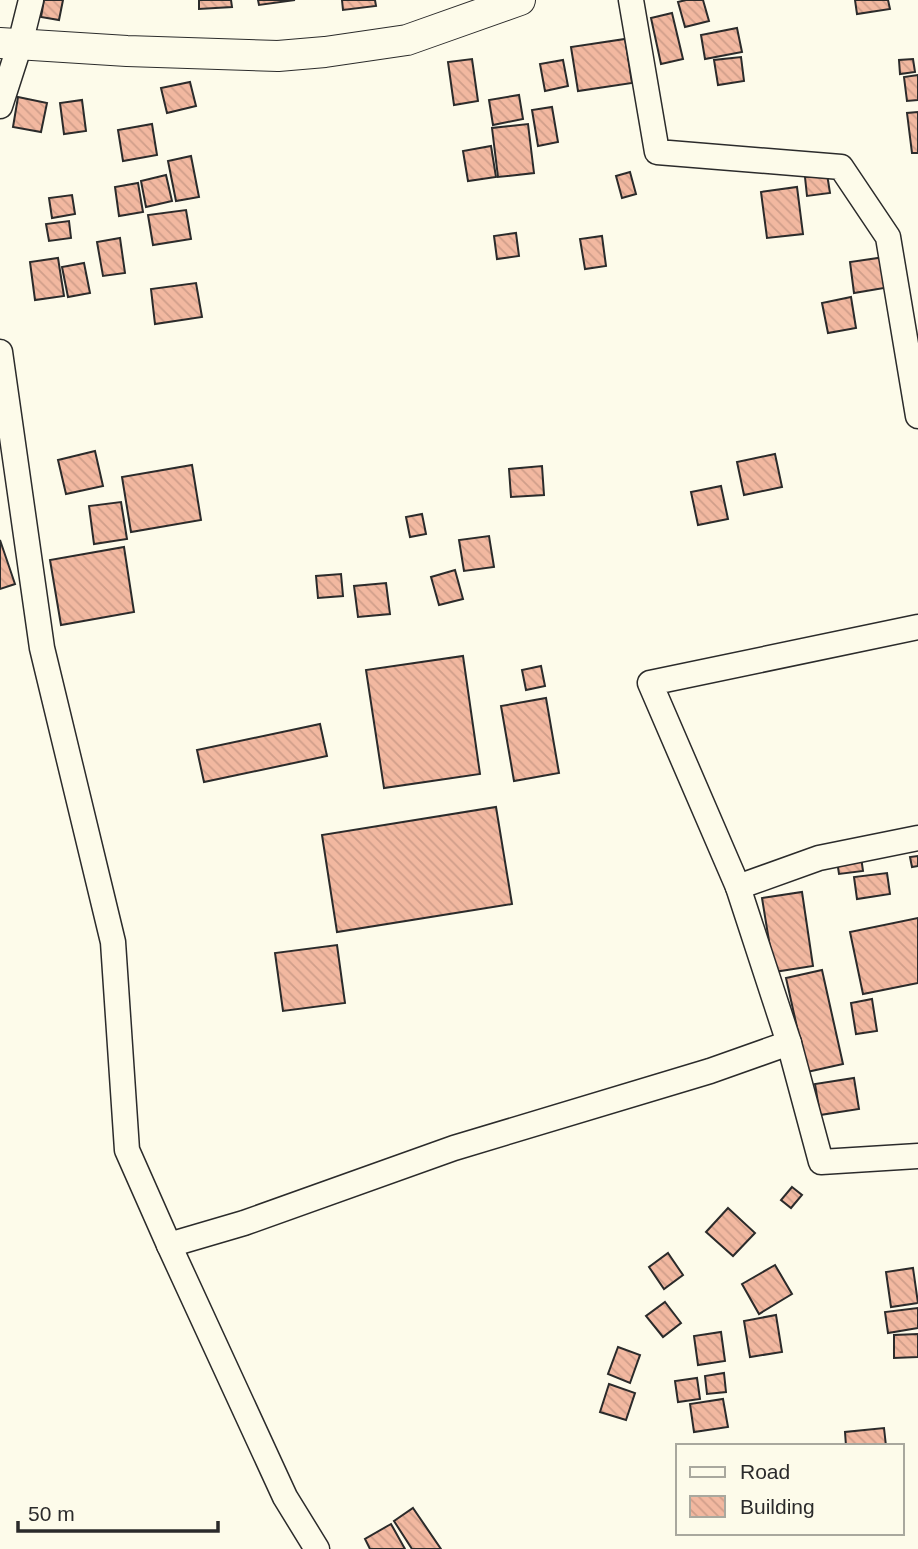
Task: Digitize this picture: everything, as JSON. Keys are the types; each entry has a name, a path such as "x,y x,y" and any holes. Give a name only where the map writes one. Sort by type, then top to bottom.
{"street":[{"path":"0,106 10,44 31,0"},
{"path":"10,44 278,56 325,52 407,40 520,0"},
{"path":"631,0 657,152 841,167 888,237 918,416"},
{"path":"0,352 42,648 113,942 127,1150 285,1497 317,1549"},
{"path":"918,628 650,683 737,887 789,1043 821,1162 918,1156"},
{"path":"737,887 820,858 918,838"},
{"path":"169,1245 244,1223 454,1148 710,1071 789,1043"}],"building":[{"path":"44,0 63,0 59,20 41,17"},
{"path":"199,0 231,0 232,7 199,9"},
{"path":"258,0 295,0 259,5"},
{"path":"342,0 375,0 376,6 343,10"},
{"path":"703,0 709,21 685,27 678,2"},
{"path":"855,0 888,0 890,9 857,14"},
{"path":"672,13 683,59 661,64 651,18"},
{"path":"737,28 742,52 705,59 701,35"},
{"path":"625,39 632,83 578,91 571,47"},
{"path":"741,57 744,81 718,85 714,60"},
{"path":"472,59 478,101 454,105 448,62"},
{"path":"913,59 915,72 900,74 899,60"},
{"path":"563,60 568,86 545,91 540,64"},
{"path":"918,75 918,100 907,101 904,77"},
{"path":"190,82 196,106 167,113 161,88"},
{"path":"519,95 523,119 493,125 489,100"},
{"path":"18,97 47,103 41,132 13,127"},
{"path":"82,100 86,131 64,134 60,103"},
{"path":"552,107 558,142 538,146 532,110"},
{"path":"918,112 918,153 912,153 907,113"},
{"path":"152,124 157,155 123,161 118,130"},
{"path":"528,124 534,173 498,177 492,128"},
{"path":"491,146 496,177 468,181 463,151"},
{"path":"191,156 199,197 176,201 168,161"},
{"path":"630,172 636,194 622,198 616,176"},
{"path":"827,174 830,193 807,196 805,177"},
{"path":"166,175 172,201 146,207 141,181"},
{"path":"138,183 143,212 119,216 115,187"},
{"path":"797,187 803,234 767,238 761,192"},
{"path":"72,195 75,214 52,218 49,198"},
{"path":"186,210 191,239 153,245 148,215"},
{"path":"69,221 71,238 49,241 46,224"},
{"path":"516,233 519,256 497,259 494,236"},
{"path":"602,236 606,266 585,269 580,239"},
{"path":"120,238 125,273 103,276 97,242"},
{"path":"885,257 890,287 854,293 850,262"},
{"path":"58,258 64,296 35,300 30,262"},
{"path":"84,263 90,293 68,297 62,267"},
{"path":"196,283 202,317 155,324 151,289"},
{"path":"851,297 856,328 828,333 822,303"},
{"path":"95,451 103,486 66,494 58,460"},
{"path":"775,454 782,487 744,495 737,462"},
{"path":"192,465 201,520 131,532 122,477"},
{"path":"542,466 544,495 511,497 509,469"},
{"path":"721,486 728,519 698,525 691,492"},
{"path":"121,502 127,539 94,544 89,506"},
{"path":"422,514 426,534 410,537 406,517"},
{"path":"489,536 494,567 464,571 459,540"},
{"path":"0,540 15,584 0,589"},
{"path":"124,547 134,612 61,625 50,560"},
{"path":"455,570 463,599 439,605 431,577"},
{"path":"341,574 343,596 318,598 316,576"},
{"path":"386,583 390,614 358,617 354,586"},
{"path":"463,656 480,774 384,788 366,670"},
{"path":"541,666 545,686 526,690 522,670"},
{"path":"546,698 559,773 514,781 501,706"},
{"path":"320,724 327,756 204,782 197,750"},
{"path":"496,807 512,904 337,932 322,835"},
{"path":"918,856 918,866 912,867 910,857"},
{"path":"861,857 863,871 839,874 837,861"},
{"path":"887,873 890,894 857,899 854,877"},
{"path":"802,892 813,966 774,972 762,898"},
{"path":"918,918 918,983 863,994 850,932"},
{"path":"337,945 345,1003 283,1011 275,953"},
{"path":"822,970 843,1064 807,1072 786,978"},
{"path":"872,999 877,1031 856,1034 851,1003"},
{"path":"854,1078 859,1109 820,1115 815,1084"},
{"path":"792,1187 802,1195 791,1208 781,1200"},
{"path":"728,1208 755,1233 733,1256 706,1232"},
{"path":"668,1253 683,1275 664,1289 649,1267"},
{"path":"775,1265 792,1294 759,1314 742,1284"},
{"path":"913,1268 918,1303 891,1307 886,1272"},
{"path":"665,1302 681,1323 663,1337 646,1316"},
{"path":"918,1308 918,1328 888,1333 885,1312"},
{"path":"776,1315 782,1352 750,1357 744,1321"},
{"path":"721,1332 725,1361 698,1365 694,1336"},
{"path":"918,1334 918,1357 894,1358 894,1335"},
{"path":"618,1347 640,1355 630,1383 608,1374"},
{"path":"724,1373 726,1392 707,1394 705,1376"},
{"path":"697,1378 700,1399 678,1402 675,1381"},
{"path":"609,1384 635,1393 626,1420 600,1412"},
{"path":"723,1399 728,1427 694,1432 690,1404"},
{"path":"884,1428 886,1444 846,1444 845,1432"},
{"path":"413,1508 441,1549 412,1549 394,1521"},
{"path":"391,1524 405,1549 370,1549 365,1539"}]}
